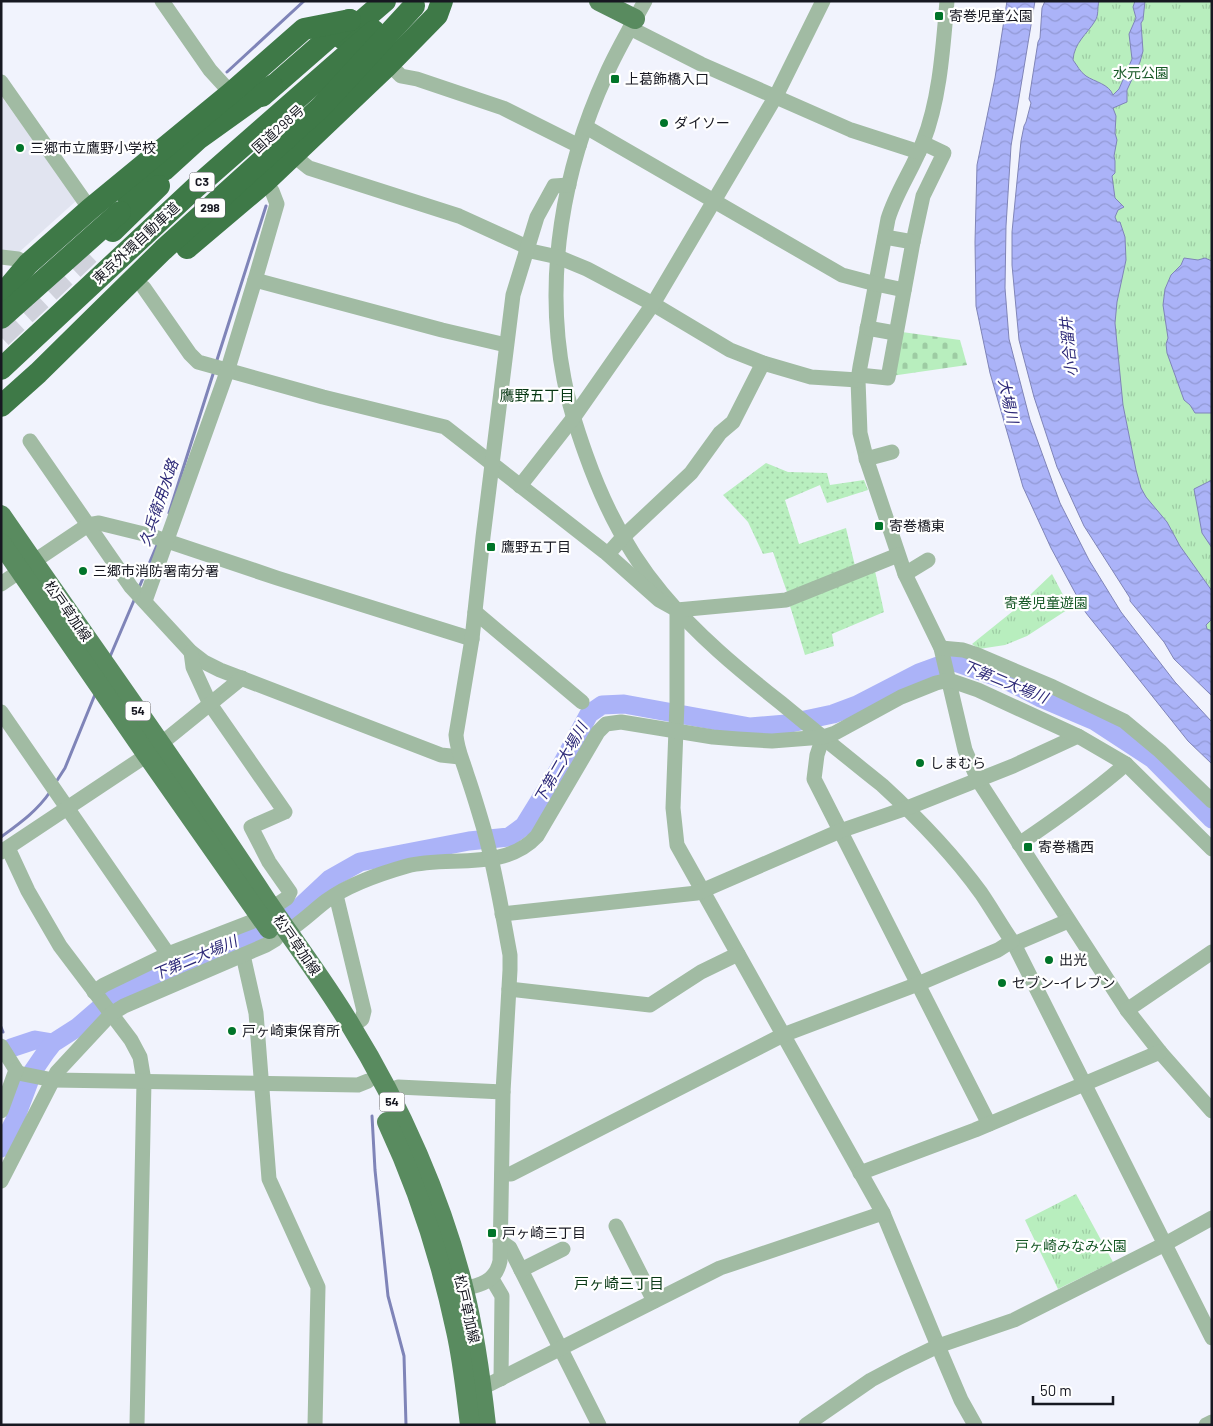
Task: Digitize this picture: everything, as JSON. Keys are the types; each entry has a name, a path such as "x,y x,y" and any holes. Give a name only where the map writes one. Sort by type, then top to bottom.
{"highway":[{"path":"1,318 107,230 272,86 374,1"},
{"name":"東京外環自動車道","path":"1,352 187,177 385,1"},
{"path":"61,350 72,352 78,348 175,258 294,156 437,15 442,1"},
{"name":"東京外環自動車道","path":"1,369 196,187 414,3"},
{"name":"298","path":"1,406 163,250 321,107 414,3"},
{"name":"国道298号","path":"136,256 414,3"},
{"path":"1,296 28,264 90,209 231,93 304,29 350,20"},
{"path":"107,230 164,170 198,139 272,86"},
{"path":"1,303 24,285 116,203 164,170"},
{"path":"1,394 117,285 163,250"}],"main road":[{"path":"599,1 633,24"},
{"name":"松戸草加線","path":"1,515 27,566 282,935 352,1026 387,1092 415,1149 437,1203 456,1291 457,1333 470,1425"},
{"name":"松戸草加線","path":"1,543 27,566"},
{"name":"松戸草加線","path":"282,935 368,1081 406,1166 430,1235 456,1291 474,1338 486,1425"}],"street":[{"path":"162,1 210,70 231,93"},
{"path":"645,1 606,74 579,146 562,217 558,257 557,305 559,343 564,379 574,417 594,477 624,536 647,573 677,610 724,658 882,785 907,808 961,867 981,893 1013,943 1212,1338"},
{"path":"520,486 574,417 653,304 776,96 823,1"},
{"path":"947,1 931,115 921,147 893,202 888,219 858,378 860,433 866,459 905,574 942,651 965,750 978,780 1127,1010 1160,1052 1212,1111"},
{"path":"294,156 308,168 458,216 527,248 558,257 587,269 653,304 730,350 763,363 811,376 888,378 895,333 923,196 944,153 851,130 701,64 633,24"},
{"path":"389,64 401,76 417,79 502,108 579,146"},
{"path":"1,82 90,209"},
{"path":"586,127 712,202 842,275 904,290"},
{"path":"139,595 159,538 227,372 277,204 272,191 265,182"},
{"path":"456,1291 492,1279 498,1269 503,1092 510,989 510,955 484,828 456,745 456,734 472,639 513,295 537,217 554,186 569,185"},
{"path":"901,186 923,196"},
{"path":"885,237 913,242"},
{"path":"1,257 18,259 28,264"},
{"path":"255,280 442,330 506,344"},
{"path":"144,288 190,354 198,362 227,372 446,427 608,554 659,600 677,610 786,600 898,555"},
{"path":"867,328 895,333"},
{"path":"608,554 624,536 685,480 720,433 733,422 763,363"},
{"path":"30,441 139,595 191,652 204,662 441,755 460,757"},
{"path":"866,459 892,452"},
{"path":"1,584 88,525 99,523 159,538 277,578 472,639"},
{"path":"905,574 928,560"},
{"path":"677,610 677,703 673,808 677,844 883,1213 938,1346 974,1425"},
{"path":"475,612 582,702"},
{"path":"942,651 963,650 974,654 1061,691 1124,721 1160,751 1212,801"},
{"path":"94,992 104,984 168,954 251,922 287,898 290,892 269,862 251,827 285,812 210,704 193,667 191,652"},
{"path":"136,1425 144,1081 140,1057 131,1040 60,946 4,850 68,809 153,749 242,678"},
{"path":"1,1181 53,1080 65,1062 111,1014 144,997 266,945 304,921 336,894 357,883 407,866 491,858 508,855 525,846 537,836 598,732 606,724 621,722 676,728 713,737 772,741 823,738 901,697 948,678 1078,736 1126,764 1212,849"},
{"path":"1,712 168,954"},
{"path":"502,914 697,893 840,831 907,808 978,780 1078,736"},
{"path":"823,738 817,755 814,779 989,1124"},
{"path":"1018,844 1071,808 1126,764"},
{"path":"336,894 364,1011 362,1019 352,1026"},
{"path":"502,1174 511,1174 783,1035 918,984 1068,921"},
{"path":"1127,1010 1212,952"},
{"path":"510,989 650,1005 701,972 738,954"},
{"path":"243,955 256,1013 269,1179 318,1287 315,1425"},
{"path":"1,1046 12,1069 1,1111"},
{"path":"860,1173 989,1124 1160,1052"},
{"path":"12,1069 53,1080 358,1085 368,1081"},
{"path":"387,1092 398,1087 503,1092"},
{"path":"482,1388 720,1268 883,1213"},
{"path":"806,1425 871,1380 938,1346 1014,1320 1165,1244 1212,1218"},
{"path":"616,1226 654,1301"},
{"path":"500,1241 510,1248 599,1425"},
{"path":"521,1270 563,1249"},
{"path":"492,1279 502,1296 501,1379"},
{"path":"1206,1425 1212,1422"}],"shaded area":[{"name":"三郷市立鷹野小学校","path":"1,96 77,200 17,254 1,250"}],"green space":[{"name":"水元公園","path":"1090,1 1212,1 1212,642 1126,498 1070,66"},
{"path":"902,332 960,340 967,365 891,376"},
{"path":"766,463 788,472 827,473 830,485 864,480 868,490 827,503 820,485 785,500 799,544 846,528 855,566 787,592 773,552 763,554 748,522 723,495"},
{"path":"875,571 884,612 832,634 834,646 805,655 790,606"},
{"name":"寄巻児童遊園","path":"1052,574 1070,608 1027,636 1005,645 979,649 972,644 1013,611"},
{"name":"戸ヶ崎みなみ公園","path":"1076,1194 1113,1262 1058,1289 1025,1220"}],"water":[{"name":"大場川","path":"1007,1 1035,1 1011,146 1006,226 1005,288 1009,339 1030,420 1060,503 1089,560 1121,612 1175,682 1212,722 1212,764 1188,741 1086,613 1051,548 1023,487 990,373 976,306 977,165 995,78"},
{"name":"小合溜井","path":"1045,1 1099,1 1096,19 1078,44 1073,60 1084,74 1108,88 1113,95 1119,89 1132,59 1129,34 1136,18 1133,7 1135,1 1145,1 1141,23 1143,51 1140,62 1127,90 1127,102 1113,108 1116,116 1115,133 1117,140 1114,156 1115,173 1112,176 1115,198 1124,207 1118,210 1115,217 1117,222 1120,222 1125,237 1126,260 1117,302 1115,323 1123,405 1141,488 1167,522 1180,546 1212,591 1212,619 1206,625 1207,629 1212,631 1212,696 1174,659 1164,642 1130,601 1130,598 1084,526 1057,467 1034,397 1019,340 1012,265 1012,232 1021,141 1031,103 1029,99 1040,38 1042,8"},
{"path":"1184,258 1198,260 1205,258 1212,261 1212,413 1195,413 1184,400 1167,353 1166,344 1168,338 1163,305 1165,289 1171,275 1181,265"},
{"path":"1212,480 1212,548 1202,533 1194,489"}],"waterway":[{"name":"久兵衛用水路","path":"227,72 304,1"},
{"name":"久兵衛用水路","path":"216,363 266,206"},
{"name":"久兵衛用水路","path":"169,513 214,371"},
{"name":"久兵衛用水路","path":"138,590 157,545"},
{"name":"久兵衛用水路","path":"109,659 135,598"},
{"name":"下第二大場川","path":"1,1148 14,1122 33,1071 46,1052 53,1043 78,1027 107,1002 134,984 255,932 298,909 330,879 360,862 469,841 509,837 524,826 561,766 589,714 602,705 624,704 750,727 786,724 833,714 857,705 919,673 952,661 1006,680 1041,698 1095,721 1153,759 1212,819"},
{"name":"久兵衛用水路","path":"56,782 65,768 96,692"},
{"name":"久兵衛用水路","path":"1,837 34,811 50,792"},
{"name":"久兵衛用水路","path":"1,1027 3,1032"},
{"name":"下第二大場川","path":"11,1048 35,1040 53,1043"},
{"path":"372,1116 375,1170 388,1296 404,1356 406,1425"}],"tunnel":[{"path":"1,337 93,250"}],"place":[{"name":"寄巻児童公園","path":"939,16"},
{"name":"上葛飾橋入口","path":"615,79"},
{"name":"ダイソー","path":"664,123"},
{"name":"三郷市立鷹野小学校","path":"20,148"},
{"name":"寄巻橋東","path":"879,526"},
{"name":"鷹野五丁目","path":"491,547"},
{"name":"三郷市消防署南分署","path":"83,571"},
{"name":"しまむら","path":"920,763"},
{"name":"寄巻橋西","path":"1028,847"},
{"name":"出光","path":"1049,960"},
{"name":"セブン-イレブン","path":"1002,983"},
{"name":"戸ヶ崎東保育所","path":"232,1031"},
{"name":"戸ヶ崎三丁目","path":"492,1233"}],"district":[{"name":"鷹野五丁目","path":"537,396"},
{"name":"戸ヶ崎三丁目","path":"619,1284"}]}
